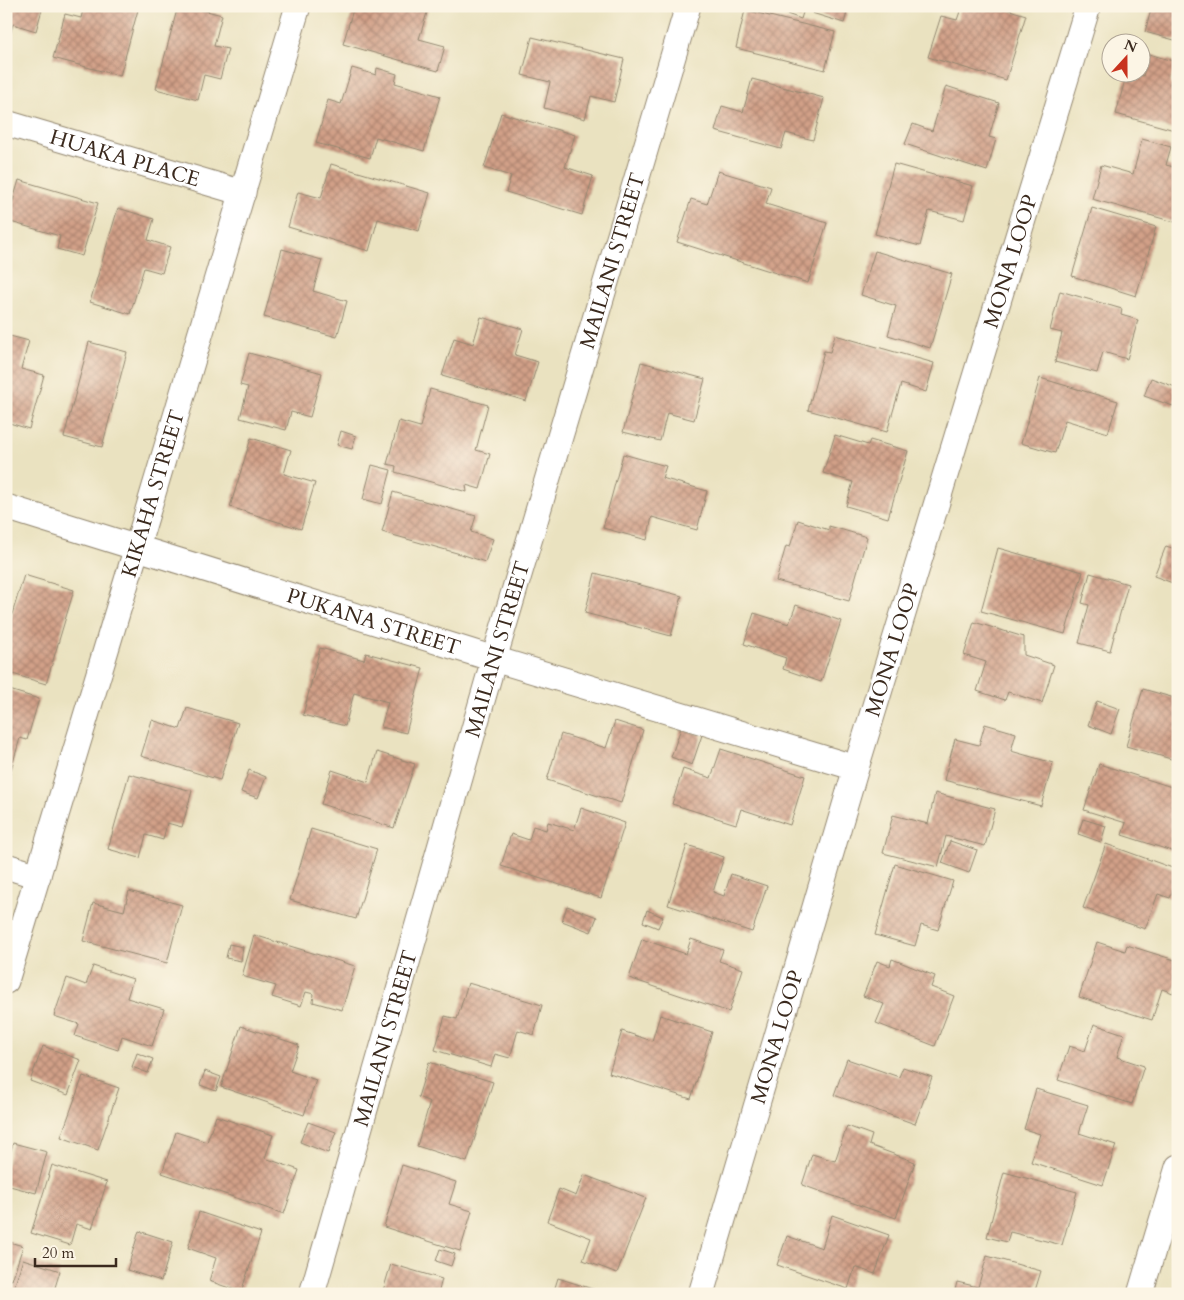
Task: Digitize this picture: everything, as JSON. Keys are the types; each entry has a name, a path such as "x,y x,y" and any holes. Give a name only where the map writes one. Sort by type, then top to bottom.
{"street":[{"name":"KIKAHA STREET","path":"6,981 298,6"},
{"name":"MAILANI STREET","path":"312,1294 494,659 688,6"},
{"name":"MONA LOOP","path":"701,1294 856,768 1088,6"},
{"name":"HUAKA PLACE","path":"6,123 243,193"},
{"name":"PUKANA STREET","path":"6,507 494,659 856,768"},
{"path":"6,866 38,876"},
{"path":"1140,1294 1178,1167"}],"building":[{"path":"6,6 43,6 36,31 13,24 7,46"},
{"path":"84,6 139,6 120,76 53,58 65,14 81,18"},
{"path":"178,6 187,6 222,15 214,46 228,49 220,79 204,75 198,100 156,89"},
{"path":"354,6 429,6 419,39 445,46 438,71 343,44"},
{"path":"764,6 805,6 801,19"},
{"path":"814,6 849,6 844,23 812,13"},
{"path":"962,6 996,6 1026,15 1006,80 928,57 941,16 957,20"},
{"path":"1152,6 1178,6 1178,41 1152,34 1152,32 1145,32"},
{"path":"745,10 835,32 825,70 736,48"},
{"path":"532,37 624,59 614,102 591,96 585,119 544,108 550,82 522,75"},
{"path":"1152,55 1176,62 1170,84 1178,86 1178,131 1116,114 1124,82 1152,82"},
{"path":"352,68 376,75 377,68 397,74 395,83 440,96 424,151 376,137 370,158 316,143 328,100 341,104"},
{"path":"752,79 824,98 813,140 786,133 781,149 715,131 722,106 743,112"},
{"path":"946,86 999,103 989,137 996,139 987,171 905,144 913,124 932,131"},
{"path":"501,113 575,135 565,167 593,176 582,215 506,192 511,176 484,168"},
{"path":"1142,139 1171,147 1166,165 1178,168 1176,178 1178,179 1178,223 1092,199 1101,165 1133,174"},
{"path":"331,164 430,193 419,231 378,219 369,251 288,227 298,192 321,198"},
{"path":"894,164 973,186 964,220 929,211 920,246 875,234"},
{"path":"718,171 771,187 766,204 827,223 808,283 677,242 691,199 707,204"},
{"path":"19,180 98,203 82,256 57,249 60,236 7,221"},
{"path":"118,208 154,219 148,240 170,247 162,273 144,268 130,314 90,302"},
{"path":"1092,208 1156,227 1136,296 1072,276"},
{"path":"282,249 322,260 313,291 347,301 337,337 264,317"},
{"path":"875,251 952,274 930,348 888,335 896,306 861,295"},
{"path":"1060,291 1122,309 1121,315 1138,320 1127,359 1103,352 1097,373 1055,362 1062,333 1050,330"},
{"path":"481,317 523,329 515,355 538,362 526,401 442,376 454,338 473,344"},
{"path":"6,335 29,341 21,369 44,375 29,429 6,422"},
{"path":"835,335 934,363 926,392 901,384 887,432 808,410 824,351 830,352"},
{"path":"89,342 127,352 102,447 64,437"},
{"path":"249,353 322,373 310,417 291,412 286,430 240,418 248,387 240,385"},
{"path":"641,362 705,379 694,420 667,413 660,441 623,432"},
{"path":"1040,378 1118,401 1108,433 1065,420 1055,453 1021,443"},
{"path":"1151,378 1178,388 1173,406 1144,396"},
{"path":"430,389 488,405 476,450 490,454 480,489 466,485 467,492 395,472 396,466 387,464 399,421 420,427"},
{"path":"341,431 356,436 352,449 337,445"},
{"path":"835,435 868,445 870,440 908,451 888,518 846,506 853,482 823,473"},
{"path":"251,438 291,450 284,474 315,483 301,529 230,507"},
{"path":"623,454 666,466 662,478 707,491 697,530 652,517 647,540 603,528"},
{"path":"372,465 391,470 382,504 363,499"},
{"path":"393,492 476,516 471,532 493,539 485,562 382,532"},
{"path":"798,520 829,530 829,526 867,537 849,601 776,581 786,546 790,547"},
{"path":"1166,546 1178,550 1178,585 1154,576"},
{"path":"998,548 1083,572 1065,634 981,611"},
{"path":"595,573 682,596 671,636 585,613"},
{"path":"1090,573 1128,584 1110,651 1079,643 1089,605 1082,603"},
{"path":"24,575 74,590 46,684 6,672 6,634"},
{"path":"796,605 841,621 821,682 783,669 786,658 744,644 754,613 789,624"},
{"path":"974,622 1024,637 1024,655 1054,665 1042,703 1008,692 1005,700 977,691 986,662 964,655"},
{"path":"320,648 364,660 366,653 423,668 406,733 381,727 388,702 354,693 345,726 303,715"},
{"path":"6,689 39,699 27,740 20,738 7,784"},
{"path":"1143,689 1178,699 1178,761 1126,746"},
{"path":"1097,701 1120,709 1111,734 1088,725"},
{"path":"187,708 238,723 220,780 141,756 152,720 180,729"},
{"path":"615,721 643,730 621,803 547,780 561,734 606,748"},
{"path":"985,724 1016,733 1011,751 1053,763 1041,806 944,780 955,739 979,745"},
{"path":"681,728 702,735 692,765 671,757"},
{"path":"721,749 805,776 790,825 741,809 736,824 672,804 683,769 711,778"},
{"path":"377,752 415,764 394,828 321,804 332,770 368,782"},
{"path":"1099,764 1178,789 1178,853 1122,835 1126,823 1084,810"},
{"path":"249,770 266,777 258,798 241,792"},
{"path":"129,774 192,791 182,827 167,823 163,840 146,835 140,858 108,849"},
{"path":"935,793 995,809 985,846 946,836 938,867 883,853 893,815 928,824"},
{"path":"581,808 625,823 601,898 501,866 511,834 529,840 533,826 546,830 548,822 574,830"},
{"path":"1083,819 1106,826 1101,842 1078,834"},
{"path":"311,829 377,849 356,919 290,900"},
{"path":"950,841 977,850 969,873 942,863"},
{"path":"1106,844 1178,870 1178,876 1170,898 1158,894 1145,929 1083,908"},
{"path":"687,845 724,857 713,892 724,896 731,874 767,886 752,932 668,905"},
{"path":"895,864 953,881 938,930 921,925 915,946 875,935"},
{"path":"129,891 182,905 167,963 83,941 93,903 124,911"},
{"path":"567,906 597,917 591,932 562,921"},
{"path":"647,910 663,917 658,928 643,922"},
{"path":"254,935 355,966 342,1010 313,1002 314,994 306,992 301,1006 272,997 276,986 242,976"},
{"path":"642,939 686,954 691,939 723,950 719,961 743,969 729,1012 629,978"},
{"path":"1097,942 1125,951 1127,945 1178,961 1178,979 1173,993 1162,989 1152,1020 1079,997"},
{"path":"229,944 243,947 241,961 226,958"},
{"path":"892,959 935,976 931,987 954,996 935,1046 876,1023 884,1004 863,996 877,961 890,966"},
{"path":"93,966 133,979 127,998 164,1009 152,1046 122,1036 118,1050 75,1036 79,1024 54,1016 67,978 86,985"},
{"path":"468,983 542,1005 534,1035 518,1030 510,1058 495,1054 491,1067 435,1050 445,1016 457,1019"},
{"path":"660,1015 712,1032 691,1099 609,1073 622,1031 652,1041"},
{"path":"1094,1024 1124,1034 1117,1057 1144,1066 1132,1104 1058,1080 1069,1046 1085,1051"},
{"path":"241,1026 299,1045 290,1071 316,1080 304,1115 221,1087"},
{"path":"43,1046 81,1060 68,1095 30,1081"},
{"path":"137,1053 153,1059 148,1073 132,1067"},
{"path":"847,1059 899,1077 903,1067 932,1077 915,1124 834,1095"},
{"path":"429,1062 493,1082 467,1162 417,1146 430,1102 418,1097"},
{"path":"205,1071 221,1077 216,1091 200,1085"},
{"path":"83,1076 119,1088 98,1150 61,1137"},
{"path":"1036,1089 1088,1105 1079,1133 1116,1145 1103,1185 1031,1162 1040,1134 1024,1129"},
{"path":"216,1116 273,1135 265,1158 299,1170 284,1214 162,1173 176,1132 207,1142"},
{"path":"308,1122 336,1132 328,1153 300,1142"},
{"path":"847,1126 872,1135 869,1145 915,1162 896,1218 802,1185 812,1154 835,1161"},
{"path":"13,1143 47,1152 36,1193 6,1185 6,1167"},
{"path":"52,1165 107,1182 92,1229 76,1224 70,1245 31,1233"},
{"path":"402,1165 456,1182 449,1204 472,1211 460,1251 384,1227"},
{"path":"1004,1172 1077,1192 1062,1245 1010,1232 1007,1242 987,1237"},
{"path":"584,1175 646,1198 617,1273 583,1260 591,1238 547,1221 559,1189 576,1196"},
{"path":"199,1212 261,1233 241,1292 209,1281 216,1258 188,1248"},
{"path":"832,1215 889,1235 875,1274 855,1267 848,1289 777,1265 787,1236 822,1248"},
{"path":"139,1231 173,1242 161,1281 127,1270"},
{"path":"6,1241 23,1246 12,1280 6,1278"},
{"path":"440,1249 455,1254 451,1266 436,1261"},
{"path":"987,1256 1041,1271 1034,1294 954,1294 957,1282 978,1287"},
{"path":"23,1259 60,1271 53,1294 12,1294"},
{"path":"391,1264 442,1279 438,1294 382,1294"},
{"path":"558,1278 605,1293 605,1294 553,1294"}]}
